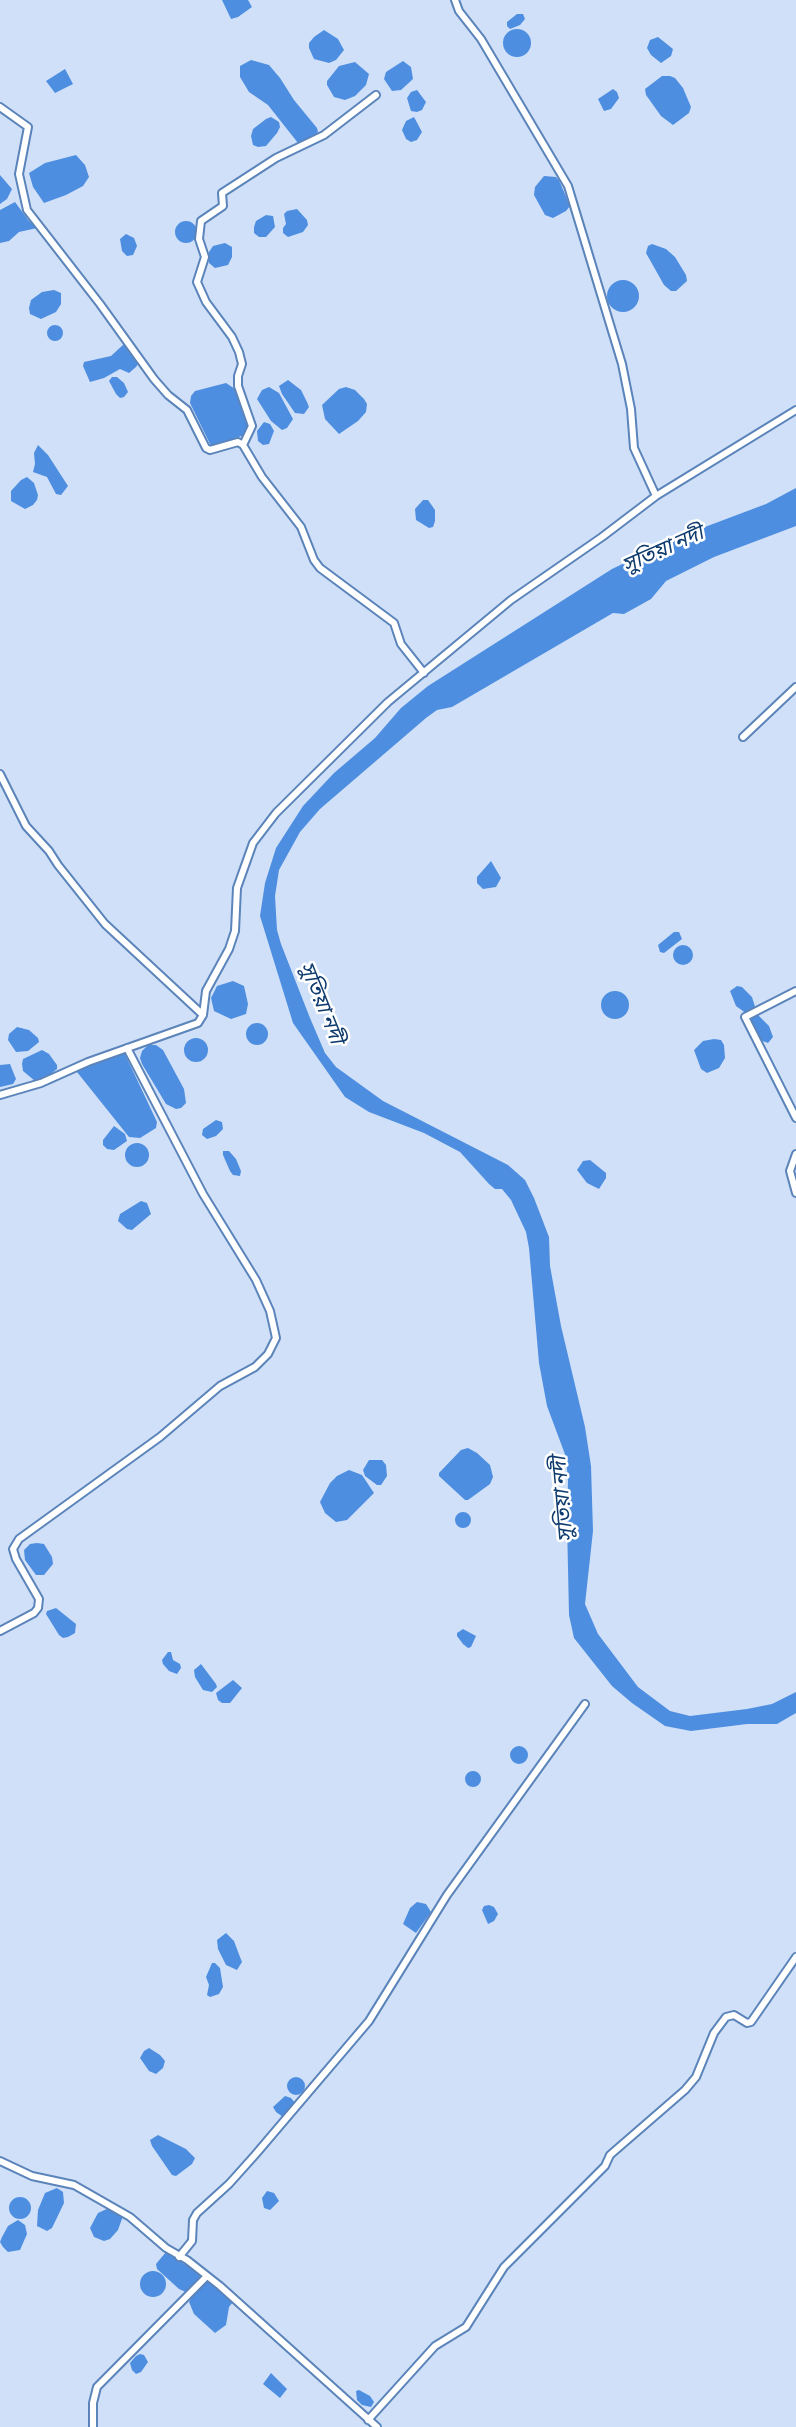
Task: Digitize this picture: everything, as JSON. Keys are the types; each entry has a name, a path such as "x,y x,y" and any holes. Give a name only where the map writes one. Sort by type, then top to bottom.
{"street":[{"path":"455,0 459,11 481,39 568,186 622,364 631,409 634,448 656,496"},
{"path":"243,445 252,426 238,386 242,364 239,352 232,337 206,302 197,282 205,257 200,239 201,221 223,206 222,193 276,158 324,135 376,95"},
{"path":"0,107 28,127 19,174 27,210 100,303 154,379 168,396 187,410 206,448 216,449 238,442 243,445 262,477 301,527 320,568 394,623 401,644 424,673"},
{"path":"0,1094 41,1083 88,1062 198,1023 203,1015 206,991 229,949 235,931 237,888 253,843 276,813 387,702 511,600 603,537 656,496 796,410"},
{"path":"743,737 796,687"},
{"path":"0,775 26,826 49,851 105,924 203,1015"},
{"path":"796,991 745,1017 796,1118"},
{"path":"0,1631 34,1614 38,1608 39,1599 13,1549 19,1539 160,1437 220,1386 255,1367 268,1354 276,1338 270,1311 256,1280 203,1194 127,1048"},
{"path":"796,1154 790,1171 796,1193"},
{"path":"179,2257 192,2241 193,2220 197,2213 247,2165 357,2037 447,1895 585,1704"},
{"path":"368,2420 435,2346 466,2327 504,2267 605,2166 610,2155 685,2090 696,2077 714,2033 726,2017 734,2015 747,2023 751,2022 796,1957"},
{"path":"0,2161 32,2176 74,2185 111,2205 143,2227 207,2276 377,2427"},
{"path":"93,2427 93,2403 97,2388 207,2276"}],"water":[{"path":"222,0 248,0 252,7 231,19"},
{"path":"517,14 523,14 525,19 520,25 510,29 507,22"},
{"path":"517,29 527,33 531,43 527,53 517,57 507,53 503,43 507,33"},
{"path":"324,30 338,39 344,50 336,60 329,63 314,59 309,48 314,37"},
{"path":"658,37 673,49 671,56 661,63 647,48 650,40"},
{"path":"251,60 269,65 280,78 317,128 318,132 313,138 298,143 268,105 249,92 240,77 240,66"},
{"path":"403,61 411,67 413,79 401,90 392,91 384,79 386,72"},
{"path":"355,62 369,74 366,85 355,96 345,100 334,97 327,81 339,66"},
{"path":"65,69 73,84 55,93 46,81"},
{"path":"662,76 675,78 683,88 691,107 689,113 673,125 661,116 646,95 645,89"},
{"path":"613,89 619,98 611,109 604,111 598,99"},
{"path":"417,90 426,102 422,110 417,112 411,111 407,98 411,92"},
{"path":"271,117 279,122 277,133 266,146 253,145 253,129"},
{"path":"414,117 422,132 417,140 411,142 406,139 402,130 406,121"},
{"path":"76,155 85,165 89,177 83,186 44,203 33,187 29,173 45,163"},
{"path":"0,175 12,189 7,199 0,204"},
{"path":"544,176 556,177 559,180 570,206 553,218 545,215 534,195 535,187"},
{"path":"15,202 37,228 19,232 9,241 0,243 0,210"},
{"path":"297,209 308,225 303,232 288,237 283,233 286,224 284,214"},
{"path":"266,215 273,216 275,227 266,237 259,237 254,233 254,227 256,221"},
{"path":"182,221 190,221 197,228 197,236 190,243 182,243 175,236 175,228"},
{"path":"126,234 134,238 137,246 133,255 127,256 122,251 120,239"},
{"path":"225,243 232,247 232,257 228,265 215,268 209,263 209,252 213,246"},
{"path":"652,244 666,249 675,257 686,275 687,281 676,291 671,291 664,285 646,253 648,246"},
{"path":"623,280 634,285 639,296 634,307 623,312 612,307 607,296 612,285"},
{"path":"54,290 61,293 61,304 56,312 41,319 30,314 31,300 42,292"},
{"path":"55,325 61,327 61,339 55,341 49,339 47,333 49,327"},
{"path":"124,344 139,363 136,367 129,373 120,369 90,382 83,366 84,362 111,356"},
{"path":"112,377 117,377 124,383 128,392 124,397 120,398 116,394 109,381"},
{"path":"288,380 301,390 307,402 309,407 304,414 295,413 282,394 279,386"},
{"path":"226,383 238,391 249,425 245,435 211,446 190,403 191,396 195,391"},
{"path":"269,387 279,393 293,419 287,428 282,430 271,421 257,399 262,390"},
{"path":"346,387 355,390 364,399 367,404 366,412 339,434 325,419 322,405 339,389"},
{"path":"264,422 270,424 274,431 269,444 263,445 258,441 257,431"},
{"path":"38,445 48,455 68,486 61,495 56,494 47,477 33,472 34,453"},
{"path":"27,477 34,483 38,495 33,505 25,509 11,501 11,491"},
{"name":"সুতিয়া নদী","path":"796,488 796,526 714,557 666,581 651,599 624,614 613,613 452,707 437,710 426,718 320,809 300,832 279,870 275,896 277,930 281,944 325,1053 336,1067 383,1101 508,1165 525,1180 534,1198 549,1237 550,1266 561,1326 585,1427 591,1466 593,1531 585,1604 598,1634 638,1687 670,1711 690,1716 747,1709 772,1704 796,1692 796,1713 777,1724 747,1724 691,1731 665,1726 632,1703 612,1686 574,1638 569,1615 566,1457 547,1406 539,1363 526,1232 511,1200 502,1189 495,1189 489,1184 460,1152 424,1133 369,1112 345,1097 293,1023 260,916 265,883 276,848 303,806 334,773 375,738 401,708 428,686 612,569 681,536 766,504"},
{"path":"423,500 428,500 435,510 433,527 429,528 416,520 415,509"},
{"path":"491,861 501,878 496,887 483,889 477,883 477,877"},
{"path":"674,932 679,932 682,939 664,953 660,952 658,945"},
{"path":"679,945 687,945 693,955 687,965 679,965 673,959 673,951"},
{"path":"233,981 244,986 248,1004 246,1014 231,1019 214,1011 211,998 217,986"},
{"path":"737,986 742,987 752,997 756,1010 747,1014 736,1006 730,991"},
{"path":"615,991 625,995 629,1005 625,1015 615,1019 605,1015 601,1005 605,995"},
{"path":"753,1014 758,1015 769,1026 773,1037 768,1043 760,1040 751,1021"},
{"path":"257,1023 265,1026 268,1034 265,1042 257,1045 249,1042 246,1034 249,1026"},
{"path":"17,1027 29,1030 39,1042 28,1051 16,1052 8,1040 9,1034"},
{"path":"196,1038 205,1041 208,1050 205,1059 196,1062 187,1059 184,1050 187,1041"},
{"path":"721,1040 724,1045 725,1058 719,1068 707,1073 701,1069 694,1050 703,1041"},
{"path":"148,1045 156,1045 163,1050 184,1089 186,1103 181,1108 176,1109 166,1104 142,1064 142,1051"},
{"path":"42,1050 49,1054 57,1069 47,1077 35,1081 23,1071 23,1059"},
{"path":"124,1052 157,1122 156,1128 140,1138 129,1137 77,1072 77,1069"},
{"path":"10,1064 16,1079 13,1084 0,1087 0,1065"},
{"path":"216,1120 222,1122 223,1129 216,1136 207,1139 202,1135 203,1129"},
{"path":"114,1126 125,1134 127,1141 114,1150 107,1149 103,1140"},
{"path":"137,1143 148,1150 149,1155 142,1166 137,1167 126,1160 125,1155 132,1144"},
{"path":"223,1151 229,1151 236,1159 241,1171 240,1176 233,1175 230,1171"},
{"path":"590,1160 606,1173 599,1189 587,1183 577,1170 583,1161"},
{"path":"141,1201 147,1203 151,1214 132,1230 127,1229 118,1221 120,1214"},
{"path":"468,1448 490,1465 493,1477 490,1484 465,1500 439,1473 461,1450"},
{"path":"369,1460 382,1460 386,1465 387,1476 381,1485 365,1476 363,1470"},
{"path":"349,1470 362,1475 374,1493 347,1520 336,1522 325,1513 320,1502 330,1483"},
{"path":"463,1512 469,1514 469,1526 463,1528 457,1526 455,1520 457,1514"},
{"path":"30,1544 44,1544 52,1557 53,1564 44,1575 36,1575 25,1560 24,1550"},
{"path":"56,1608 76,1624 75,1633 63,1638 59,1635 46,1614"},
{"path":"463,1629 476,1636 471,1647 468,1648 457,1636"},
{"path":"171,1652 173,1660 180,1664 181,1668 177,1674 169,1671 163,1664 162,1660"},
{"path":"201,1664 216,1684 217,1687 212,1692 203,1690 195,1677 194,1670"},
{"path":"233,1680 242,1688 230,1703 222,1703 216,1693"},
{"path":"519,1746 525,1749 528,1755 525,1761 519,1764 513,1761 510,1755 513,1749"},
{"path":"470,1771 476,1771 481,1779 479,1785 470,1787 465,1782 465,1776"},
{"path":"417,1902 426,1904 431,1912 416,1933 403,1924 410,1908"},
{"path":"489,1905 494,1907 498,1914 494,1921 488,1924 482,1910"},
{"path":"226,1933 234,1941 242,1962 237,1970 226,1965 218,1949 217,1940"},
{"path":"212,1963 220,1968 223,1987 219,1994 210,1997 207,1995 209,1985 206,1977"},
{"path":"149,2048 165,2061 163,2068 156,2074 149,2071 140,2058"},
{"path":"296,2077 302,2080 305,2086 302,2092 296,2095 290,2092 287,2086 290,2080"},
{"path":"285,2096 295,2103 283,2117 273,2107"},
{"path":"158,2135 186,2149 195,2158 192,2164 176,2176 172,2175 152,2146 150,2140"},
{"path":"57,2188 63,2192 64,2203 52,2228 47,2231 37,2226 38,2210 45,2193"},
{"path":"267,2191 274,2193 279,2201 270,2210 264,2208 262,2198"},
{"path":"20,2197 28,2200 31,2208 28,2216 20,2219 12,2216 9,2208 12,2200"},
{"path":"109,2208 123,2216 118,2230 110,2239 104,2241 94,2237 90,2228 98,2213"},
{"path":"18,2220 25,2225 27,2234 20,2250 8,2252 0,2242 8,2226"},
{"path":"166,2252 201,2275 188,2293 179,2289 157,2269 156,2264"},
{"path":"153,2271 162,2275 166,2284 162,2293 153,2297 144,2293 140,2284 144,2275"},
{"path":"208,2280 233,2302 229,2307 226,2325 215,2333 194,2314 189,2302"},
{"path":"140,2354 144,2355 148,2362 141,2372 136,2374 130,2363"},
{"path":"271,2373 287,2389 280,2398 263,2384"},
{"path":"356,2391 370,2396 374,2402 371,2407 362,2405 357,2400"}]}
